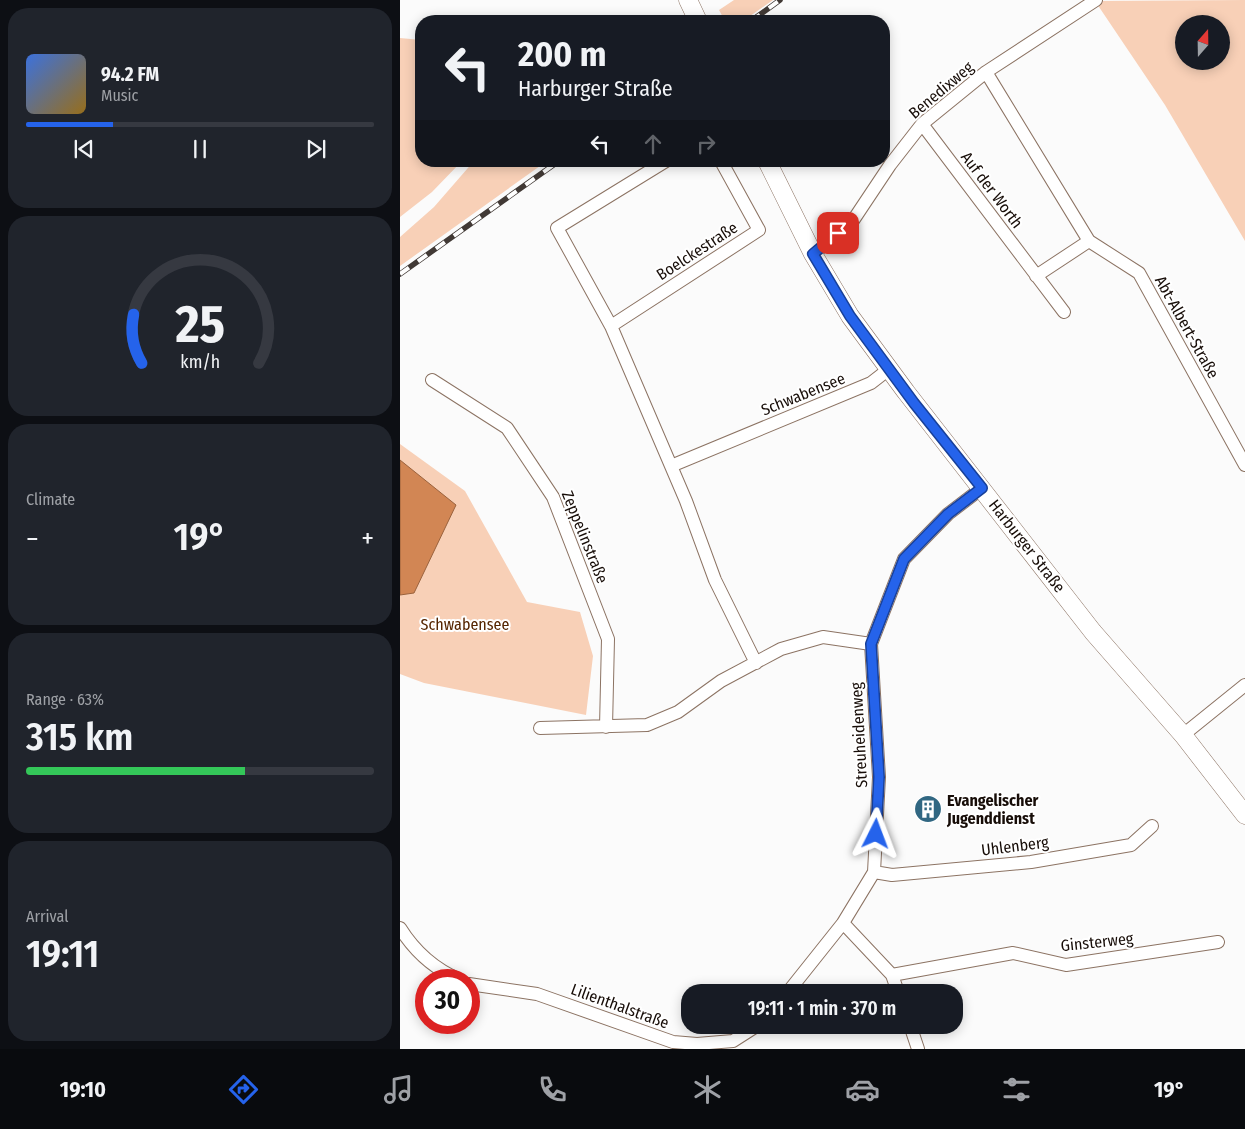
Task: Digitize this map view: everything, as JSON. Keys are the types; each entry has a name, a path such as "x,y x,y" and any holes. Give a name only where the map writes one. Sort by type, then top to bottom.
{"main road":[{"path":"688,0 695,15"},
{"name":"Harburger Straße","path":"770,167 813,254 850,316 1093,632 1183,736 1245,814"}],"street":[{"name":"Benedixweg","path":"890,164 922,124 986,72 1096,0"},
{"name":"Abt-Albert-Straße","path":"986,72 1088,241 1139,272 1245,465"},
{"name":"Auf der Worth","path":"922,124 1064,312"},
{"path":"656,167 556,228 611,326 671,466 716,580 756,663"},
{"name":"Boelckestraße","path":"611,326 759,230 724,167"},
{"name":"Benedixweg","path":"813,254 852,222 888,167"},
{"path":"1036,276 1088,241"},
{"name":"Schwabensee","path":"671,466 872,383 889,369"},
{"name":"Zeppelinstraße","path":"432,380 507,428 553,497 608,639 606,727"},
{"name":"Streuheidenweg","path":"843,923 874,872 879,777 871,644 904,559 948,514 982,488"},
{"path":"540,728 647,725 678,712 721,681 781,649 823,637 871,644"},
{"path":"1183,736 1245,684"},
{"name":"Uhlenberg","path":"874,872 892,875 1031,862 1131,845 1152,826"},
{"path":"794,984 843,923 892,975 895,984"},
{"path":"400,928 411,946 432,965 439,969"},
{"name":"Ginsterweg","path":"892,975 1013,953 1066,965 1218,942"},
{"name":"Lilienthalstraße","path":"480,986 537,994 673,1042 697,1044 733,1041 744,1034"},
{"path":"913,1034 918,1049"}],"green space":[{"path":"734,0 773,0 752,15 722,15 719,10"},
{"path":"1245,0 1245,241 1165,105 1095,1"},
{"path":"400,38 415,39 415,167 456,167 432,192 400,217"},
{"path":"469,167 539,167 400,266 400,237 434,207"},
{"name":"Schwabensee","path":"400,444 465,491 527,602 580,612 593,656 586,715 424,683 400,674"}],"shaded area":[{"name":"Schwabensee","path":"400,460 456,505 414,593 400,595"}],"railway":[{"path":"759,15 780,0"},
{"path":"400,274 551,167"}],"place":[{"name":"Evangelischer Jugenddienst","path":"928,809"}],"route":[{"path":"838,233 813,254 850,316 914,403 982,488 948,514 904,559 871,644 879,777 876,834"}]}
